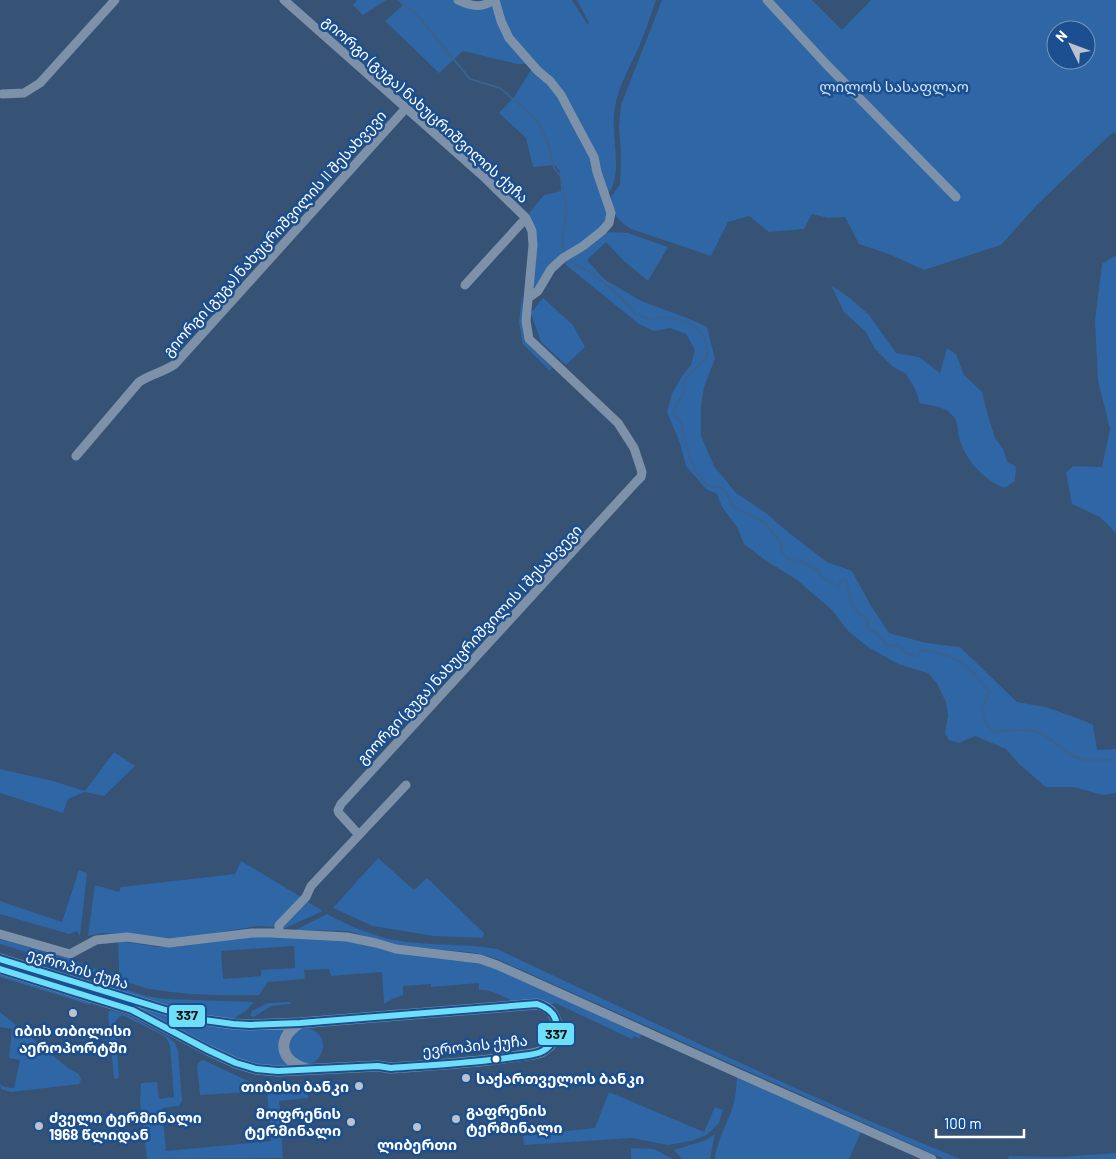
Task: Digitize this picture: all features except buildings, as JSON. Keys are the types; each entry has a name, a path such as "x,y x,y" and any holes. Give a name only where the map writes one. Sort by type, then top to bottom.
{"main road":[{"name":"ევროპის ქუჩა","path":"0,959 131,1000 204,1020 250,1025 300,1023 537,1004 545,1006 551,1011 557,1024 550,1046 544,1051 532,1054 391,1068 378,1066 278,1071 249,1067 208,1050 132,1010 0,968"},
{"path":"300,1023 285,1036 284,1051 292,1062 311,1070"}],"street":[{"path":"1,95 24,93 40,83 115,0"},
{"name":"გიორგი (გუგა) ნახუცრიშვილის ქუჩა","path":"284,0 526,218 532,231 533,245 526,321 529,339 618,423 634,448 642,472"},
{"path":"458,0 475,7 494,0 509,38 561,95 594,157 611,213 609,223 602,231 551,269 538,291 528,298"},
{"path":"767,0 826,64 956,197"},
{"name":"გიორგი (გუგა) ნახუცრიშვილის II შესახვევი","path":"76,456 139,382 175,364 406,108"},
{"path":"465,285 526,218"},
{"name":"გიორგი (გუგა) ნახუცრიშვილის I შესახვევი","path":"359,835 339,813 338,810 341,804 641,477 642,472"},
{"path":"278,933 280,922 306,897 311,886 406,785"},
{"path":"0,934 70,954 96,940 127,937 169,943 252,933 278,933 347,937 376,942 396,949 480,959 497,964 932,1159"}],"green space":[{"path":"357,0 386,0 363,15 353,5"},
{"path":"399,0 454,0 494,8 507,40 558,94 592,158 609,212 607,222 537,287 532,288 536,259 536,241 533,222 529,213 544,195 561,191 560,172 555,165 533,167 526,138 499,113 514,97 531,70 526,64 517,64 463,51 439,73 385,21 403,5"},
{"path":"498,0 572,0 587,24 589,23 577,0 656,0 642,38 622,82 615,107 616,167 615,177 608,194 563,92 510,36"},
{"name":"ლილოს სასაფლაო","path":"662,0 764,0 806,36 770,0 812,0 842,30 871,0 1116,0 1116,134 1113,132 1037,205 1001,245 924,270 889,254 859,244 845,217 828,218 812,214 804,229 769,232 749,216 728,222 711,256 631,229 616,216 610,199 620,184 619,127 621,105"},
{"path":"609,232 628,233 668,247 648,281 624,261 606,242 587,260 604,279 641,301 707,327 715,359 704,387 701,406 701,436 714,466 736,493 766,513 827,562 852,571 871,606 889,633 926,643 960,647 1017,702 1046,707 1093,725 1097,750 1116,749 1116,793 1103,795 1073,787 1046,787 1020,765 1006,749 975,736 959,743 949,740 945,733 948,715 946,702 936,682 928,673 898,664 868,647 848,631 832,610 797,580 744,544 737,527 722,507 717,494 706,489 686,466 680,443 667,412 672,394 691,365 695,350 686,334 670,328 654,331 639,324 566,265 565,259 600,235"},
{"path":"1116,255 1116,533 1100,517 1072,504 1066,473 1073,466 1102,467 1110,429 1098,381 1095,320 1102,264"},
{"path":"831,285 850,298 869,315 896,353 919,357 940,373 947,348 956,354 964,375 982,392 995,438 1003,449 1007,461 1016,467 1015,481 1005,488 991,481 978,470 963,449 956,421 951,414 946,410 920,403 915,389 906,374 892,366 875,349 866,332 844,312"},
{"path":"522,294 524,328 531,346 552,368 550,371 523,344 519,323"},
{"path":"543,298 573,325 585,347 566,365 541,342 531,313"},
{"path":"114,752 135,766 104,796 85,792 68,799 63,813 0,793 0,769 53,781 85,791"},
{"path":"378,858 414,890 427,878 484,933 483,938 434,936 373,926 333,908"},
{"path":"241,861 301,897 275,927 258,926 179,939 104,933 88,936 95,885 119,892 121,887 235,874"},
{"path":"79,870 87,873 80,936 77,931 69,934 0,914 0,901 62,922"},
{"path":"305,900 323,911 283,929 284,921"},
{"path":"327,914 344,923 390,939 412,943 497,949 785,1083 960,1159 944,1159 497,959 476,953 396,945 348,931 295,930"},
{"path":"254,936 336,939 473,961 495,967 641,1035 640,1039 634,1036 632,1039 555,1003 541,1006 516,1002 494,992 479,990 479,983 431,987 431,984 403,986 403,995 384,1004 382,972 331,976 329,969 304,970 305,979 268,982 259,995 177,993 149,989 0,944 0,939 70,959 105,973 119,972 118,941 159,947 176,947","holes":["294,946 295,968 261,970 261,976 223,979 221,951"]},
{"path":"0,975 91,1003 90,1005 0,977"},
{"path":"103,982 146,996 166,999 254,1002 247,1010 233,1019 203,1016 102,987"},
{"path":"109,996 164,1012 287,1027 292,1068 263,1067 239,1060"},
{"path":"290,1002 292,1004 271,1006 254,1017 250,1016 252,1011 268,1003"},
{"path":"110,1010 130,1016 168,1037 175,1043 178,1051 182,1101 179,1106 162,1108 166,1151 271,1141 267,1091 200,1095 197,1066 203,1060 259,1086 307,1087 308,1098 279,1101 283,1158 147,1159 140,1101 141,1083 157,1082 159,1099 174,1097 170,1045 162,1035 122,1015 115,1021 119,1078 114,1079 108,1014"},
{"path":"0,1012 68,1068 79,1074 81,1080 79,1084 11,1092 1,1089 0,1084 4,1087 14,1088 20,1060 9,1058 12,1029 0,1027"},
{"path":"307,1028 316,1032 321,1038 323,1045 319,1058 308,1064 301,1063 289,1052 290,1039 294,1033"},
{"path":"737,1078 861,1132 849,1159 715,1159 718,1144 734,1102"},
{"path":"609,1092 704,1132 715,1107 723,1110 719,1123 707,1135 691,1141 668,1145 632,1138 524,1145 523,1136 595,1128"},
{"path":"715,1134 710,1159 682,1159 674,1150 706,1140"},
{"path":"631,1148 654,1149 673,1159 631,1159"},
{"path":"1116,1153 1116,1159 1008,1159 1009,1156 1059,1157"}],"waterway":[{"path":"398,0 418,16 470,79 500,88 536,119 547,139 554,168 561,177 567,212 562,241 564,253"},
{"path":"568,259 606,285 626,302 634,313 651,320 671,318 686,322 693,325 703,335 706,343 707,358 690,373 685,381 684,391 672,414 681,421 693,465 703,481 709,486 719,487 724,490 732,506 765,523 781,543 782,553 794,563 797,559 819,571 820,576 839,587 840,580 846,580 854,607 868,619 867,629 876,632 886,645 894,647 897,644 904,652 917,657 922,650 945,655 961,662 975,674 989,692 982,709 987,725 993,732 1035,731 1083,760 1116,760"}],"transit line":[{"name":"337","path":"0,959 169,1011 204,1020 233,1024 300,1023 537,1004 551,1012 556,1021 557,1030 547,1048 540,1053 528,1055 391,1068 378,1066 278,1071 256,1069 236,1063 208,1050 132,1010 0,969"}],"place":[{"name":"იბის თბილისი აეროპორტში","path":"73,1013"},
{"name":"საქართველოს ბანკი","path":"466,1078"},
{"name":"თიბისი ბანკი","path":"359,1086"},
{"name":"გაფრენის ტერმინალი","path":"456,1119"},
{"name":"მოფრენის ტერმინალი","path":"351,1122"},
{"name":"ძველი ტერმინალი 1968 წლიდან","path":"39,1126"},
{"name":"ლიბერთი","path":"417,1127"}]}
